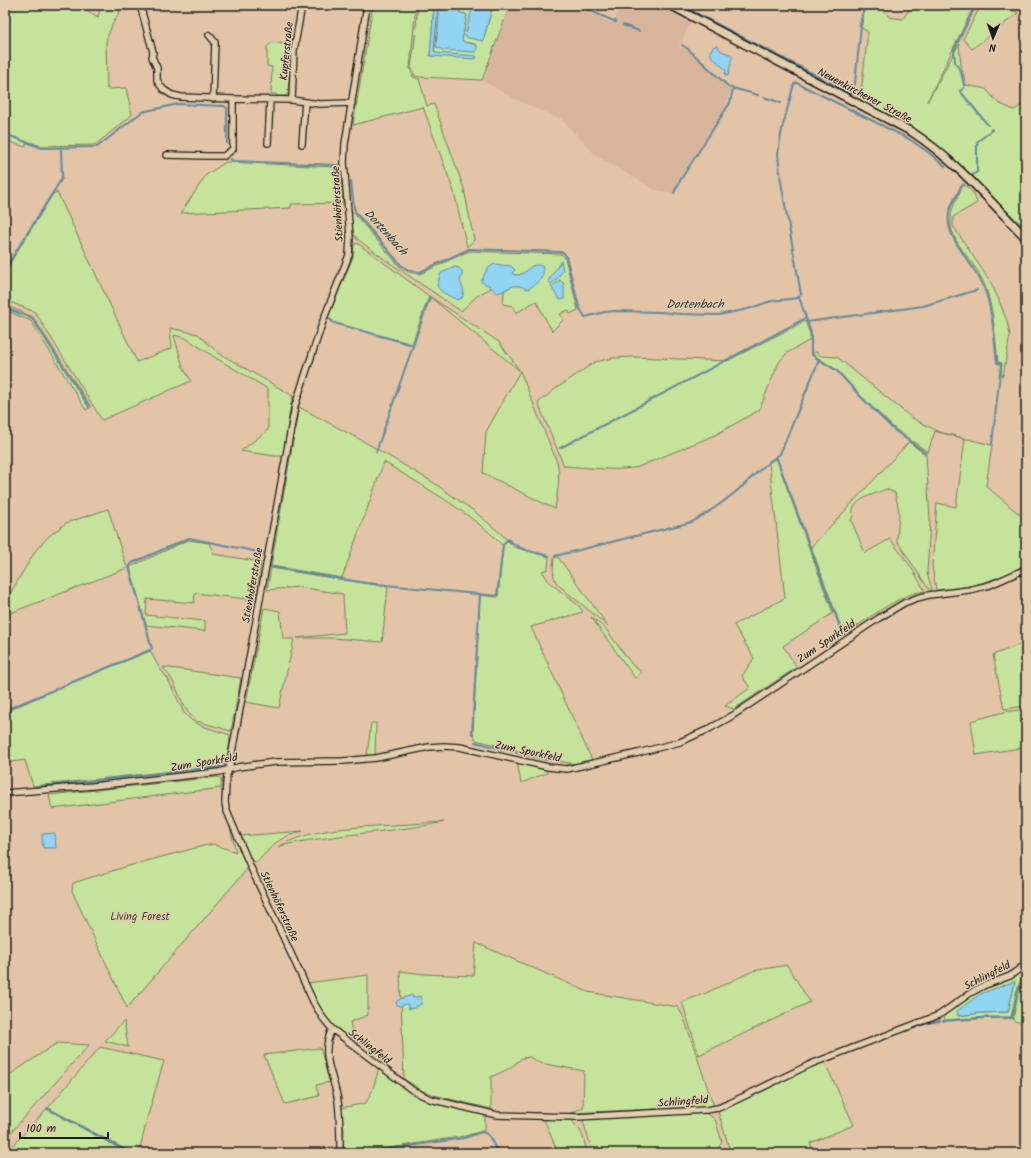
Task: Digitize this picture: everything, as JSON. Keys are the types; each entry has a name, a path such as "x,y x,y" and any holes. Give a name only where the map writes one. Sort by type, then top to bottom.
{"street":[{"path":"140,5 153,52 152,58 157,68 157,80 164,90 172,94 181,97 292,100 319,104 352,103"},
{"name":"Kupferstraße","path":"292,100 294,50 302,5"},
{"name":"Stienhöferstraße","path":"332,1029 314,1003 251,868 231,822 225,802 227,775 295,406 322,321 349,256 350,237 344,162 345,144 367,5"},
{"name":"Neuenkirchener Straße","path":"670,5 912,132 930,144 949,160 1026,238"},
{"path":"209,35 215,42 213,98"},
{"path":"167,155 224,156 233,148 233,99"},
{"path":"268,143 270,100"},
{"path":"302,144 305,102"},
{"name":"Zum Sporkfeld","path":"5,793 93,786 219,772 238,767 275,762 343,761 367,759 429,747 444,746 460,747 548,767 567,769 670,745 688,738 732,716 904,603 924,596 970,590 990,585 1026,569"},
{"name":"Schlingfeld","path":"332,1029 412,1090 430,1099 497,1115 577,1117 706,1110 718,1108 730,1103 811,1064 939,1015 972,992 983,986 1010,976 1026,964"},
{"path":"332,1029 326,1049 338,1099 340,1153"}],"shaded area":[{"path":"511,5 573,5 613,23 622,5 656,5 691,22 679,46 687,50 731,89 726,107 685,169 673,193 656,190 598,157 561,119 519,101 483,81"}],"green space":[{"path":"5,5 78,5 98,17 101,5 123,5 112,25 106,41 107,89 126,88 132,115 95,145 41,146 27,141 25,147 5,140 5,29 9,30 9,27 5,27"},
{"path":"373,5 416,5 410,68 413,77 419,79 427,106 434,104 464,189 474,240 467,247 454,192 423,107 353,125"},
{"path":"418,5 436,5 434,6 430,56 436,53 434,51 434,47 438,5 440,5 436,47 474,44 463,42 462,40 467,16 459,12 460,5 473,5 466,36 483,41 493,5 510,5 482,80 415,76 411,67"},
{"path":"864,5 880,5 889,17 903,19 912,5 955,5 973,8 927,102 959,44 961,65 966,85 986,89 998,103 1014,110 1023,104 1026,107 1026,229 932,141 913,129 860,102 868,32 859,26"},
{"path":"981,5 1000,5 1018,13 972,49 963,39"},
{"path":"272,42 288,45 291,49 288,94 285,96 271,94 272,67 267,66 267,47"},
{"path":"226,162 336,167 340,172 343,203 291,204 291,208 181,213 206,175"},
{"path":"965,185 974,194 977,203 953,217 953,226 991,283 1007,321 1010,335 1003,376 1001,375 1002,363 998,362 992,314 985,286 980,275 959,245 954,236 951,225 951,214 960,192"},
{"path":"57,192 137,362 172,348 170,328 198,334 217,352 293,396 283,456 241,451 268,430 268,389 186,338 174,335 183,367 191,381 102,420 35,312 5,300 5,271 53,194"},
{"path":"351,210 400,267 411,273 420,274 469,251 561,254 565,258 578,310 570,314 568,310 560,314 563,320 552,331 536,301 516,313 513,306 503,304 504,291 513,285 519,286 533,265 520,275 515,275 512,273 485,284 489,285 491,288 478,295 461,311 357,239 353,233"},
{"path":"357,243 429,296 412,344 335,323 328,317 353,257 354,245"},
{"path":"429,296 499,342 520,371"},
{"path":"5,305 33,317 91,407 86,410 31,321 5,310"},
{"path":"805,321 810,334 810,340 787,353 779,362 759,410 715,435 638,467 611,469 564,466 538,403 554,390 595,362 613,358 634,357 727,361"},
{"path":"816,352 821,356 837,357 912,418 939,432 992,445 986,486 1026,520 1026,564 1005,575 982,583 936,590 932,566 937,503 956,507 965,439 935,431 928,452 895,429 837,370 812,354"},
{"path":"520,371 557,462 559,480 555,509 483,473 486,432"},
{"path":"299,407 363,441 431,481 474,511 514,547 549,557 548,569 542,571 549,582 579,606 583,612 531,627 592,760 576,764 563,762 476,740 473,733 480,595 498,597 503,546 490,533 461,511 384,462 342,578 271,566"},
{"path":"909,442 926,455 930,520 927,573 932,590 930,591 897,541 899,511 895,493 886,489 864,498 855,506 851,520 865,553 890,539 911,567 925,591 915,593 894,602 872,615 844,635 811,547"},
{"path":"776,458 833,613 783,646 797,667 734,709 725,706 750,688 742,676 754,658 734,625 785,598 769,463"},
{"path":"108,509 127,568 5,615 5,603 36,550 49,536 66,523"},
{"path":"188,540 209,543 214,554 261,562 255,600 195,593 194,603 147,599 146,615 205,621 205,631 146,625 130,567"},
{"path":"558,557 608,626 557,584 554,578 553,568 554,558"},
{"path":"271,568 388,587 382,642 332,638 297,638 345,633 343,594 298,587 267,590"},
{"path":"264,608 280,611 283,639 294,639 279,708 246,702"},
{"path":"591,617 605,628 633,666 642,672 635,678"},
{"path":"1026,642 1026,706 1004,709 993,655"},
{"path":"150,651 160,669 168,679 184,713 191,720 202,726 230,735 227,757 222,764 219,766 33,786 25,760 5,763 5,712 61,687"},
{"path":"163,667 241,678 231,731 197,721 192,717 185,707 174,683"},
{"path":"1026,709 1026,747 976,755 971,721 1004,712"},
{"path":"371,723 376,723 375,755 367,756"},
{"path":"517,762 547,770 547,773 521,783"},
{"path":"218,777 221,779 221,788 52,809 49,795"},
{"path":"444,822 308,840 278,847 289,841 313,833 338,829"},
{"name":"Living Forest","path":"229,823 248,868 127,1008 72,891 73,883 128,866 203,846 215,844 236,852"},
{"path":"303,831 287,836 275,843 257,862 251,861 240,836"},
{"path":"476,943 588,992 678,1007 684,1018 714,1107 570,1113 583,1108 584,1071 540,1063 530,1057 522,1058 510,1068 491,1077 491,1109 434,1095 423,1091 404,1079 400,971 424,974 473,976"},
{"path":"787,965 810,1002 699,1055 682,1002 706,993 753,971"},
{"path":"1024,970 1016,993 1011,1017 945,1020 944,1015 971,995 1011,978","holes":["1015,982 1008,1012 981,1013 958,1016"]},
{"path":"1026,972 1026,1026 1013,1020 1018,994"},
{"path":"368,975 368,1015 350,1022 352,1032 350,1038 334,1027 326,1017 308,983"},
{"path":"124,1021 128,1047 105,1041"},
{"path":"57,1043 89,1045 5,1139 5,1078"},
{"path":"100,1047 164,1061 148,1115 139,1153 132,1153 48,1108"},
{"path":"320,1048 330,1082 316,1085 319,1096 285,1104 264,1055"},
{"path":"824,1061 854,1125 810,1143 814,1153 732,1153 730,1151 718,1111"},
{"path":"379,1068 420,1098 485,1115 485,1130 465,1136 366,1153 343,1153 344,1130 341,1108 366,1103 373,1089"},
{"path":"47,1109 128,1153 6,1153"},
{"path":"706,1113 715,1119 722,1142 715,1153 593,1153 583,1121 585,1119"},
{"path":"544,1119 572,1119 574,1124 580,1130 587,1153 558,1153"}],"water":[{"path":"440,5 460,5 459,12 467,15 462,40 464,42 477,45 477,51 443,50 436,47"},
{"path":"473,5 493,5 483,41 465,36"},
{"path":"434,6 438,6 434,51 436,53 476,56 476,59 430,56"},
{"path":"717,45 721,51 730,54 732,57 728,76 725,75 726,70 712,57 710,52 713,47"},
{"path":"561,261 563,270 557,279 551,284 548,281"},
{"path":"494,264 511,266 515,270 512,273 515,275 523,273 534,265 538,265 542,266 543,274 540,280 528,289 512,286 496,293 489,285 481,282 487,269"},
{"path":"455,267 459,268 463,272 460,281 464,291 462,298 457,300 442,292 437,286 441,273"},
{"path":"560,280 564,284 564,299 560,300 551,287"},
{"path":"55,833 56,848 43,848 42,834"},
{"path":"1015,981 1008,1012 958,1016 957,1011 980,994"},
{"path":"412,995 413,998 420,996 422,1003 415,1008 409,1009 407,1004 397,1005 396,1002 400,999"}],"waterway":[{"path":"577,5 616,22"},
{"path":"851,95 854,92 861,26 865,5"},
{"path":"976,5 954,50 955,62 961,72 964,85 964,88 960,91 988,125"},
{"path":"1013,5 1019,8"},
{"path":"692,11 852,94"},
{"path":"623,25 639,31"},
{"path":"682,45 729,87 758,95"},
{"name":"Dortenbach","path":"351,181 354,208 356,213 401,265 408,270 420,272 469,249 561,252 566,256 579,307 585,317 615,311 719,315 748,309 771,301 798,298 801,294 781,182 778,154 782,129 794,84 797,83 909,139 945,166"},
{"path":"674,193 681,179 730,103 733,88"},
{"path":"764,97 781,103"},
{"path":"5,134 42,148 97,147 142,112 178,104 224,106 227,108 227,144"},
{"path":"973,175 977,172 977,142 992,130 991,129"},
{"path":"5,269 62,178 61,147"},
{"path":"231,159 232,161 338,166"},
{"path":"964,184 961,186 950,209 950,230 954,240 980,278 984,288 991,315 997,363 1001,364 992,444"},
{"path":"807,322 923,306 977,290"},
{"path":"376,452 430,297"},
{"path":"555,556 692,522 726,500 766,464 780,454 819,360 811,354 811,333 799,297"},
{"path":"5,308 32,318 89,407"},
{"path":"328,318 334,323 413,345"},
{"path":"560,448 806,318"},
{"path":"819,360 837,371 894,430 926,453"},
{"path":"776,456 843,635"},
{"path":"152,649 129,567 132,563 189,538 263,553"},
{"path":"272,555 270,567 366,583 497,596 503,545 508,539 517,546 549,556"},
{"path":"472,734 480,594"},
{"path":"5,710 150,650"},
{"path":"475,742 547,760"},
{"path":"35,787 218,767 224,766 226,763"},
{"path":"943,1021 1012,1018 1017,994 1026,970"},
{"path":"905,1031 928,1023 940,1021"},
{"path":"47,1108 130,1153"},
{"path":"371,1153 464,1138 482,1132 489,1136 498,1153"}]}
